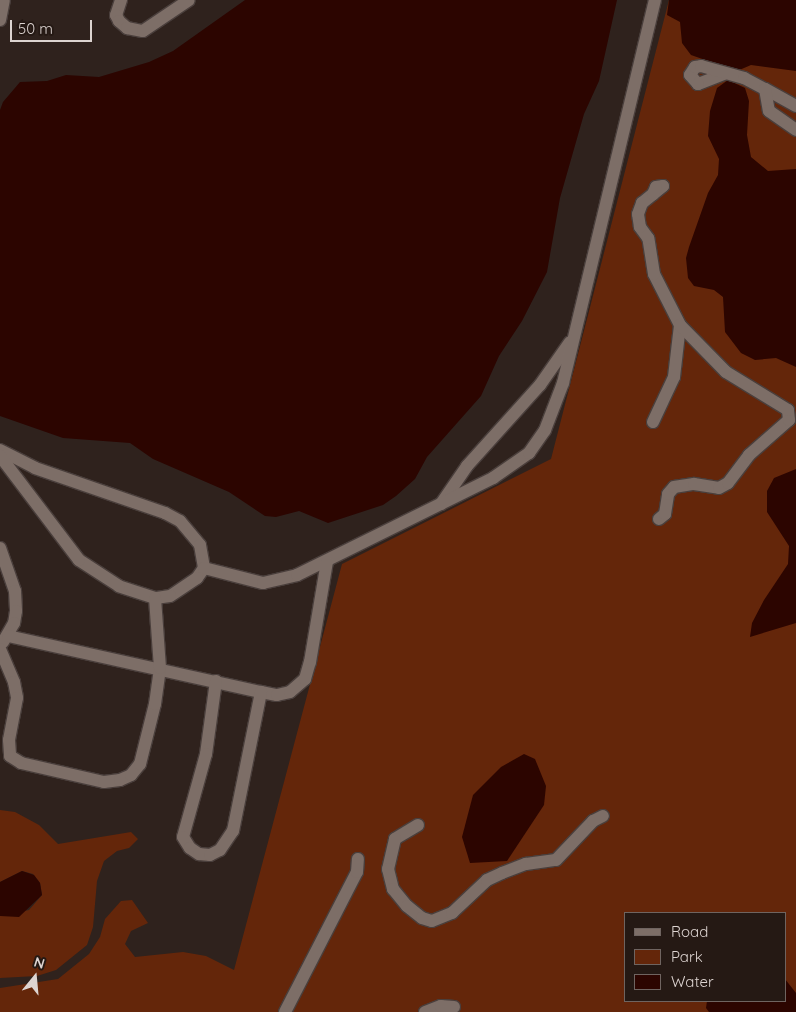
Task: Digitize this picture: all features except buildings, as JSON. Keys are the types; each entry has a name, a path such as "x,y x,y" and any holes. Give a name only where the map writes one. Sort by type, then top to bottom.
{"lane":[{"path":"0,20 4,0"},
{"path":"121,0 116,14 119,21 127,28 144,31 189,0"},
{"path":"204,568 263,583 281,581 327,562 493,478 529,452 557,407 654,0"},
{"path":"724,74 744,78 796,106"},
{"path":"765,89 769,111 796,130"},
{"path":"653,194 642,203 638,214 640,227 648,238 654,274 680,325 726,372 788,410 789,420 750,455 728,483 719,488 694,484 674,487 668,494 665,514 659,519"},
{"path":"653,422 674,377 680,325"},
{"path":"440,505 467,466 540,385 574,336"},
{"path":"0,450 35,468 165,513 180,521 200,545 204,568 197,578 170,596 154,598 119,586 80,560 0,456"},
{"path":"0,548 15,591 14,623 4,640 160,668 277,695 290,692 305,679 317,629 327,562"},
{"path":"0,649 14,682 16,698 9,740 10,756 21,763 104,782 126,777 140,764 160,668 154,598"},
{"path":"216,681 207,746 183,837 190,848 199,854 210,855 220,850 233,831 261,692"},
{"path":"418,825 395,839 388,869 394,888 407,906 422,918 432,921 452,913 486,880 502,872 526,864 556,860 593,821 603,816"},
{"path":"285,1012 357,872 358,859"},
{"path":"425,1012 441,1006 454,1007"}],"green space":[{"path":"669,0 796,0 796,1012 0,1012 0,988 58,979 89,954 100,937 105,919 121,901 132,900 148,923 131,931 125,944 135,957 183,952 206,956 234,970 342,564 551,459"},
{"path":"0,810 15,812 39,825 58,844 131,832 138,839 129,848 117,851 104,861 97,881 93,927 87,945 56,970 37,976 0,978 0,916 29,910 42,895 40,883 33,874 22,871 0,882"}],"water":[{"path":"245,0 617,0 599,81 584,114 560,198 547,272 522,321 499,356 481,396 427,457 415,479 396,496 383,505 328,523 299,511 276,517 265,516 229,492 153,459 130,443 63,438 0,416 0,110 3,102 20,82 47,81 66,75 99,77 149,62 173,51"},
{"path":"669,0 796,0 796,71 751,65 737,71 691,55 682,43 680,22 667,15"},
{"path":"728,80 745,88 749,101 747,135 751,157 768,171 796,169 796,367 776,358 755,360 741,353 725,332 723,297 714,290 694,286 688,278 686,258 689,247 708,193 718,175 719,159 708,136 710,111 717,88"},
{"path":"796,469 796,623 750,637 752,623 764,600 788,564 789,546 767,512 767,491 774,478"},
{"path":"524,754 535,759 546,786 544,805 507,861 470,863 462,837 473,795 501,767"},
{"path":"22,871 34,875 40,883 42,895 19,917 0,916 0,882"},
{"path":"786,980 796,993 796,1012 709,1012 706,1008 707,1002 786,1002"}]}
